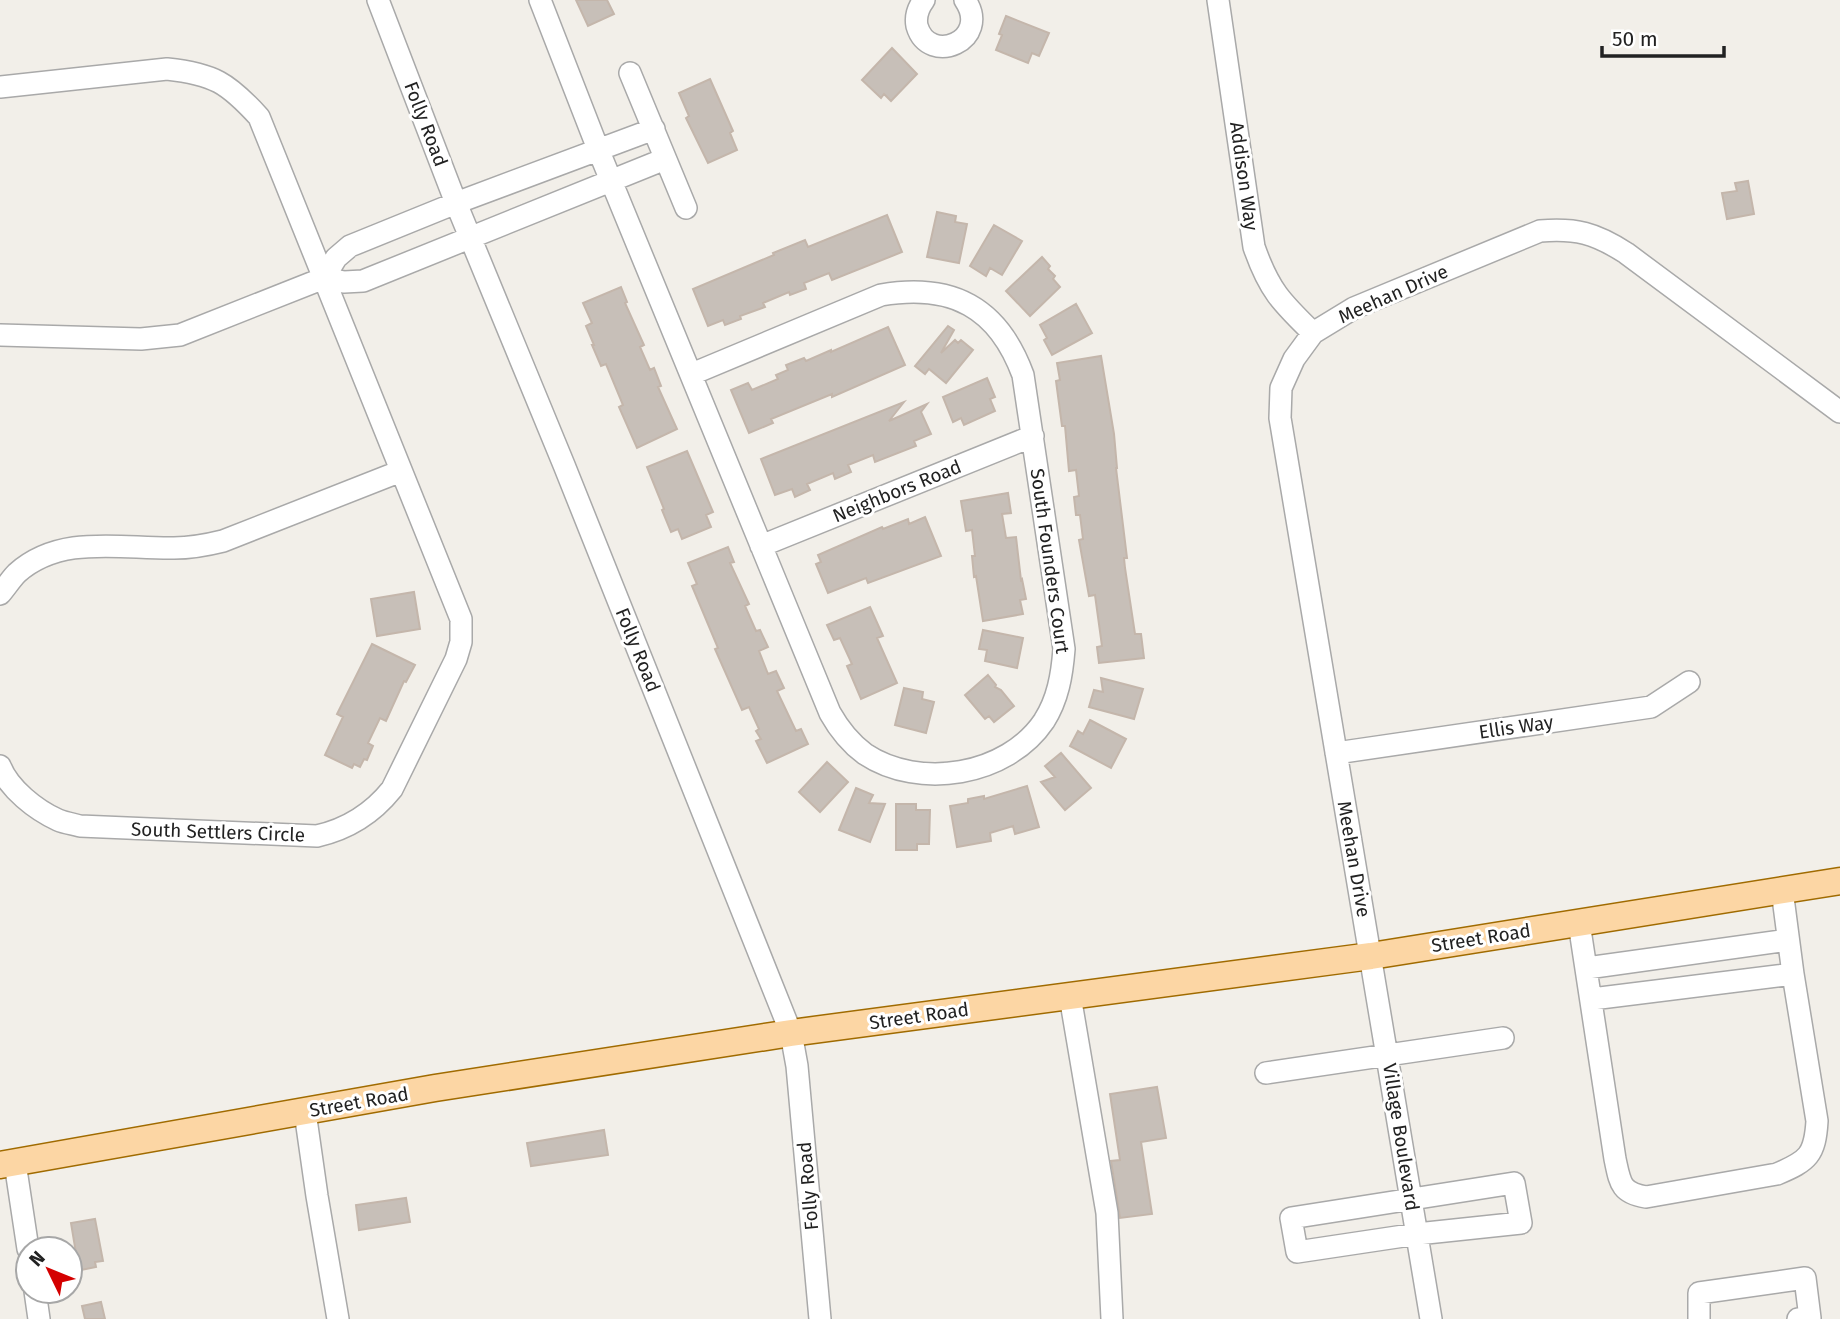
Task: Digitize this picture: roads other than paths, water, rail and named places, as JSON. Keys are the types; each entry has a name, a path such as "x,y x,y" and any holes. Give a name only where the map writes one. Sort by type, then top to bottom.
{"main road":[{"name":"Street Road","path":"8,1164 435,1088 791,1033 1371,956 1840,881"}],"street":[{"name":"Folly Road","path":"378,0 456,203 791,1033 797,1066 820,1319"},
{"name":"South Founders Court","path":"540,0 598,149 830,713 847,738 864,753 905,771 961,772 986,766 1011,752 1033,734 1056,698 1064,649 1023,375 1015,352 997,327 979,311 958,300 920,291 904,291 881,295 692,374"},
{"path":"923,0 916,19 918,30 924,39 944,47 955,45 970,29 972,18 965,0"},
{"name":"Addison Way","path":"1218,0 1254,247 1262,271 1280,301 1313,333"},
{"name":"South Settlers Circle","path":"0,87 167,69 202,74 220,82 237,93 260,117 461,619 461,642 456,659 392,789 381,803 367,814 334,832 317,835 80,826 59,821 43,811 26,798 0,766"},
{"path":"630,73 686,208"},
{"path":"324,278 336,258 350,246 654,129"},
{"path":"0,335 141,339 180,335 324,278 363,282 665,159"},
{"name":"Meehan Drive","path":"1371,956 1280,418 1281,388 1294,359 1313,333 1354,308 1540,231 1563,229 1593,235 1626,253 1840,412"},
{"name":"Neighbors Road","path":"761,546 1033,436"},
{"path":"0,594 26,566 55,552 82,546 204,546 401,471"},
{"name":"Ellis Way","path":"1336,753 1651,707 1689,682"},
{"path":"1579,923 1620,1182 1631,1195 1646,1197 1777,1174 1796,1165 1808,1155 1815,1142 1817,1121 1782,890"},
{"path":"1587,968 1788,940"},
{"name":"Village Boulevard","path":"1371,956 1431,1319"},
{"path":"1592,999 1793,974"},
{"path":"1070,996 1107,1213 1112,1319"},
{"path":"1266,1073 1503,1038"},
{"path":"304,1112 338,1319"},
{"path":"8,1164 26,1235"},
{"path":"1514,1183 1521,1223 1417,1234 1297,1252 1291,1218 1411,1200 1514,1183"},
{"path":"1699,1319 1699,1293 1805,1278 1810,1318 1798,1319"}]}
